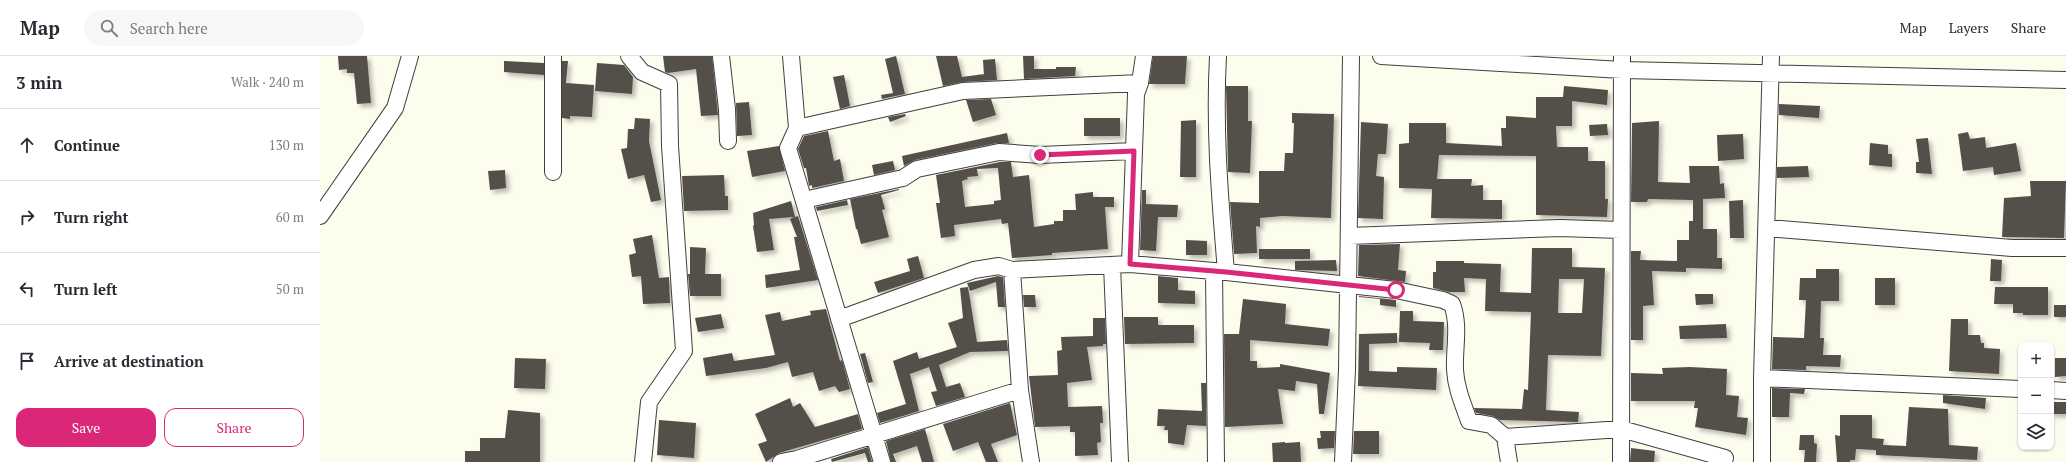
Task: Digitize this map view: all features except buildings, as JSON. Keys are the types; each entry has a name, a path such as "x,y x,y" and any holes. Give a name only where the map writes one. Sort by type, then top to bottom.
{"street":[{"path":"320,216 395,108 410,56"},
{"path":"552,56 553,172"},
{"path":"629,56 642,72 669,84 670,146 684,351 649,402 643,462"},
{"path":"721,56 727,108 728,141"},
{"path":"791,56 797,128 788,148 882,462"},
{"path":"1130,264 1136,94 1140,83 1144,56"},
{"path":"1216,462 1220,271 1216,157 1218,56"},
{"path":"1343,462 1352,56"},
{"path":"1381,56 1622,63 1771,74 2066,80"},
{"path":"1762,462 1762,378 1771,56"},
{"path":"1621,462 1620,230 1622,63"},
{"path":"797,128 963,91 1140,83"},
{"path":"804,200 903,178 917,169 999,152 1040,155 1134,151"},
{"path":"1349,236 1560,228 1620,230"},
{"path":"1767,228 2012,248 2066,248"},
{"path":"839,320 974,270 999,266 1012,270 1130,264 1220,271 1396,290 1443,300 1452,304 1457,330 1454,354 1457,388 1469,421 1491,425 1505,437 1508,462"},
{"path":"1112,265 1120,462"},
{"path":"1012,270 1020,390 1030,462"},
{"path":"1762,378 2018,389"},
{"path":"781,462 797,459 1020,390"},
{"path":"2054,390 2066,391"},
{"path":"1505,437 1621,429 1725,458"}],"route":[{"path":"1040,155 1134,151 1130,264 1226,272 1396,290"}]}
